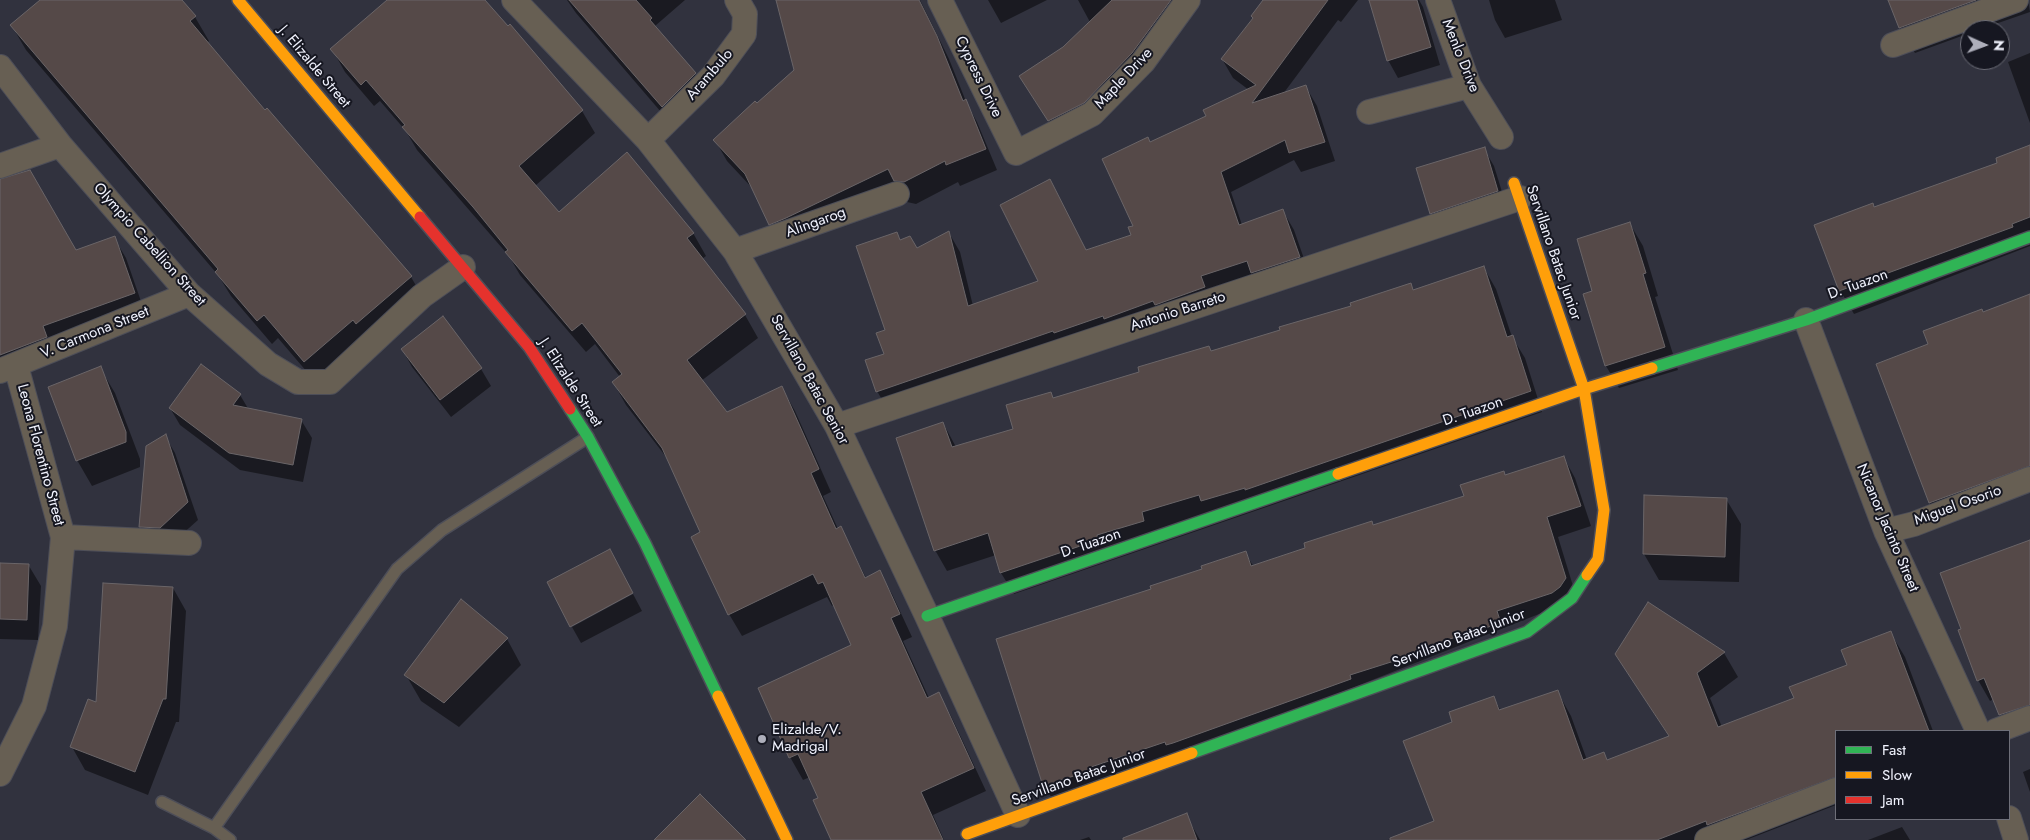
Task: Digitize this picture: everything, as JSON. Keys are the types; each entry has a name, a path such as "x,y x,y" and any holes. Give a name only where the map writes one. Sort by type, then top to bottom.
{"street":[{"name":"J. Elizalde Street","path":"238,0 529,347 588,438 645,543 787,840"},
{"name":"Servillano Batac Senior","path":"514,0 648,140 735,252 837,426 1018,815"},
{"name":"Arambulo","path":"648,140 712,76 744,34 745,14 737,0"},
{"name":"Cypress Drive","path":"940,0 1016,153"},
{"name":"Maple Drive","path":"1016,153 1092,114 1143,62 1188,0"},
{"name":"Menlo Drive","path":"1438,0 1469,86 1501,137"},
{"path":"1894,46 2016,0"},
{"name":"Olympio Cabellion Street","path":"0,68 60,145 189,294 268,364 298,382 330,382 422,296 463,267"},
{"path":"1369,112 1469,86"},
{"path":"0,166 60,145"},
{"name":"Servillano Batac Junior","path":"967,834 1527,632 1572,598 1598,559 1604,510 1584,389 1517,190"},
{"name":"Antonio Barreto","path":"837,426 1517,190"},
{"name":"Alingarog","path":"735,252 897,194"},
{"name":"D. Tuazon","path":"927,616 1584,389 1806,320 2030,237"},
{"name":"V. Carmona Street","path":"8,368 189,294"},
{"name":"Nicanor Jacinto Street","path":"1806,320 1886,531 1978,730"},
{"name":"Leona Florentino Street","path":"0,774 34,706 55,626 63,537 8,368"},
{"name":"Miguel Osorio","path":"1886,531 1914,524 2030,480"},
{"path":"63,537 189,543"},
{"path":"1999,730 2030,718"},
{"path":"1707,840 1835,790"},
{"path":"2010,820 2016,840"}],"lane":[{"path":"214,828 397,568 442,530 588,438"},
{"path":"162,802 214,828 230,840"}],"building":[{"path":"40,0 182,0 196,16 190,21 265,110 267,108 412,276 356,324 353,320 304,362 264,315 257,321 215,272 218,269 10,25"},
{"path":"387,0 485,0 508,26 510,24 583,110 519,166 559,212 627,152 694,233 687,238 746,314 687,360 727,412 782,386 819,469 811,473 836,529 841,526 865,578 880,570 900,614 891,618 927,698 939,692 974,768 921,792 943,840 831,840 813,800 818,798 798,754 789,758 758,688 851,645 823,582 818,584 813,574 728,615 691,537 700,532 662,448 612,382 622,374 582,323 572,331 505,252 508,250 473,207 402,127 405,125 366,80 361,85 330,49"},
{"path":"569,0 636,0 652,18 650,20 696,73 662,107"},
{"path":"776,0 919,0 937,36 963,101 966,99 986,149 946,165 945,161 904,182 894,181 888,169 769,225 745,174 713,140 755,101 757,103 794,70"},
{"path":"1112,0 1171,0 1132,53 1084,103 1048,121 1019,76 1063,47"},
{"path":"1263,0 1328,0 1252,103 1306,85 1325,142 1289,153 1285,140 1221,172 1239,225 1283,209 1300,257 1251,273 1247,261 1201,276 1205,287 1155,305 1153,301 1104,319 1103,316 1054,333 1053,331 876,392 865,360 884,354 876,333 885,330 856,246 897,232 900,240 910,236 917,248 949,231 968,306 1038,281 1000,205 1050,179 1086,250 1131,235 1128,227 1133,226 1102,159 1148,137 1150,142 1206,116 1203,110 1256,85 1221,59 1253,18 1251,16"},
{"path":"1369,0 1417,0 1431,47 1387,61"},
{"path":"1888,0 1976,0 1899,28"},
{"path":"2030,145 2030,217 2012,224 2013,227 1839,291 1814,225 1873,203 1874,207 1997,163 1996,158"},
{"path":"1485,147 1498,191 1430,214 1416,168"},
{"path":"30,170 76,250 115,236 135,293 43,326 47,337 0,355 0,179"},
{"path":"1630,222 1646,273 1643,274 1665,347 1605,366 1583,294 1592,291 1577,239"},
{"path":"1484,266 1507,337 1513,335 1531,391 1245,490 1245,488 1201,501 1199,495 1142,512 1144,521 1097,535 1098,540 1000,573 988,533 934,551 896,438 943,422 952,447 1013,429 1006,405 1051,392 1053,398 1139,372 1138,367 1209,346 1211,351 1280,330 1279,327 1351,306 1350,303 1411,283 1413,290"},
{"path":"2030,294 2030,466 1929,503 1876,364 1928,344 1923,331 1982,309 1983,312"},
{"path":"443,316 482,368 440,400 401,349"},
{"path":"201,364 241,394 233,405 302,419 293,465 229,453 169,408"},
{"path":"101,366 126,432 126,442 76,461 48,387"},
{"path":"166,434 188,502 160,528 139,527 146,446"},
{"path":"1564,456 1581,506 1547,517 1566,578 1560,587 1552,593 1497,611 1501,623 1450,639 1451,643 1350,675 1351,679 1173,743 1166,745 1165,742 1091,767 1092,770 1043,786 996,639 1151,589 1150,586 1202,569 1201,566 1246,551 1251,566 1305,548 1304,543 1372,521 1373,525 1464,496 1460,485 1504,471 1505,475"},
{"path":"1644,495 1727,498 1725,557 1643,554"},
{"path":"2030,540 2030,705 1999,715 1984,678 1977,681 1958,630 1961,629 1940,573"},
{"path":"610,549 633,593 570,627 547,582"},
{"path":"0,563 29,564 27,620 0,619"},
{"path":"103,583 173,587 166,699 163,699 135,772 70,747 88,699 96,702"},
{"path":"461,599 508,638 444,703 404,675"},
{"path":"1648,602 1725,652 1697,673 1718,727 1794,698 1789,687 1847,665 1841,650 1891,631 1929,730 1835,730 1835,777 1707,825 1706,821 1657,840 1390,840 1390,838 1434,821 1403,741 1452,722 1449,712 1494,696 1499,710 1558,690 1583,760 1604,752 1607,760 1669,736 1615,654"},
{"path":"700,794 746,840 654,840"},
{"path":"1187,813 1197,840 1123,840 1123,838"}],"traffic: fast":[{"path":"1652,368 1806,320 2030,237"},
{"path":"570,409 588,437 645,543 718,696"},
{"path":"927,616 1338,474"},
{"path":"1192,753 1527,632 1572,598 1587,575"}],"traffic: slow":[{"path":"238,0 420,217"},
{"path":"1514,183 1584,389 1604,510 1598,559 1587,575"},
{"path":"1338,474 1584,389 1652,368"},
{"path":"718,696 787,840"},
{"path":"967,834 1192,753"}],"traffic: jam":[{"path":"420,217 529,347 570,409"}],"place":[{"name":"Elizalde/V. Madrigal","path":"762,739"}]}
